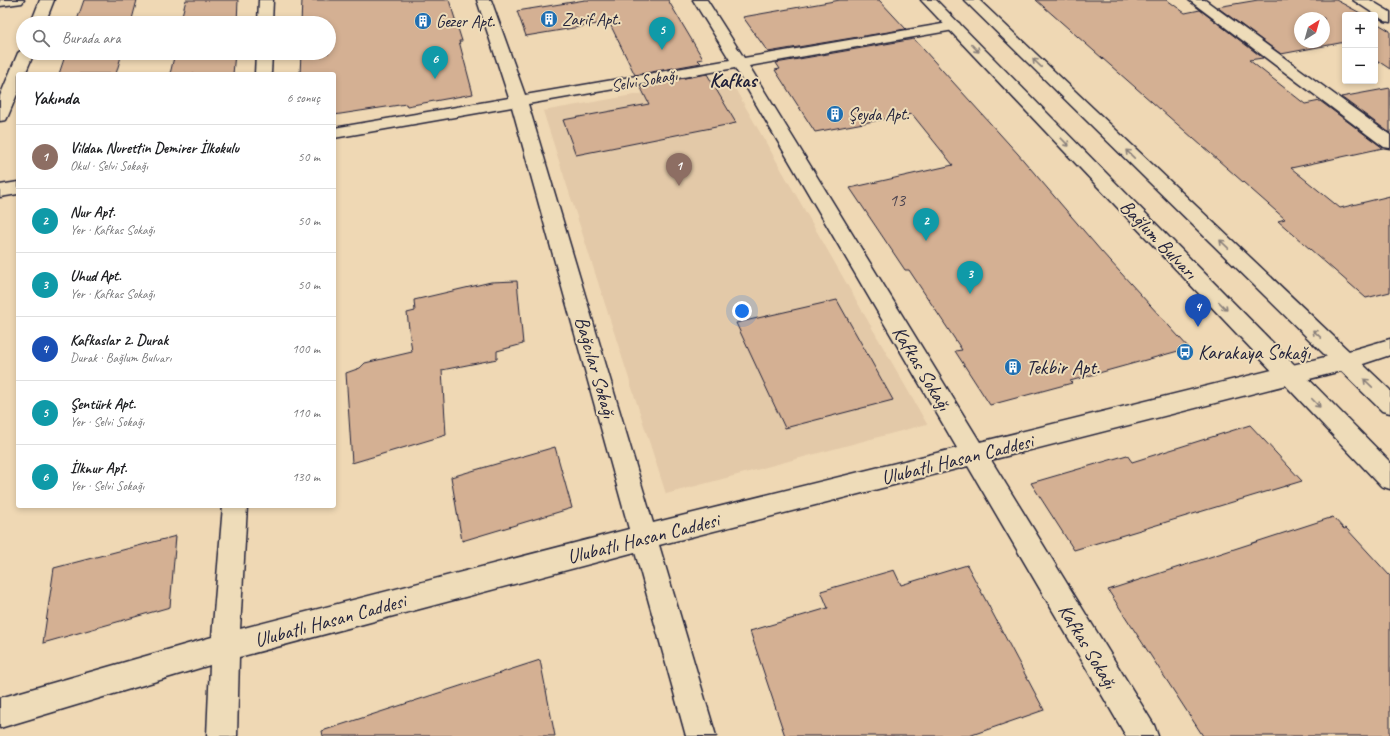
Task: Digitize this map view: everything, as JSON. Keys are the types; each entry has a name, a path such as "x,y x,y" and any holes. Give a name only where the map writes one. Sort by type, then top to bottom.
{"street":[{"path":"0,2 18,0"},
{"path":"41,16 47,0"},
{"path":"265,16 266,0"},
{"name":"Bağcılar Sokağı","path":"484,0 519,102 701,736"},
{"name":"Kafkas Sokağı","path":"700,0 740,64 1143,736"},
{"name":"Bağlum Bulvarı","path":"928,0 1390,478"},
{"name":"Bağlum Bulvarı","path":"971,0 1390,404"},
{"path":"1196,0 1390,143"},
{"path":"1360,0 1390,18"},
{"name":"Selvi Sokağı","path":"336,133 954,26"},
{"path":"18,72 23,60"},
{"path":"262,72 263,60"},
{"path":"0,116 16,77"},
{"path":"0,191 16,188"},
{"name":"Ulubatlı Hasan Caddesi","path":"0,713 225,647 645,537 1345,362 1390,347"},
{"path":"222,736 225,647 235,508"}],"shaded area":[{"path":"729,78 927,424 666,494 543,111"}],"building":[{"path":"84,0 137,0 133,16 78,16"},
{"path":"186,0 238,0 237,16 182,16"},
{"path":"302,0 449,0 462,41 459,41 473,94 407,106 406,104 336,115 336,72 300,72 301,60 336,60 336,16 301,16"},
{"path":"585,0 668,0 703,59 698,60 701,63 635,75 609,22 526,36 517,11"},
{"path":"840,0 879,0 906,29 768,52 743,17"},
{"path":"1036,0 1167,0 1185,13 1200,10 1263,58 1249,60 1305,104 1320,101 1383,148 1291,168 1340,208 1390,196 1390,292 1366,298 1278,221 1285,219"},
{"path":"1258,0 1336,0 1358,12 1342,12 1342,43 1330,45 1330,12 1294,12 1294,48 1313,48 1281,54 1217,7"},
{"path":"1378,24 1390,31 1390,69 1378,61"},
{"path":"914,39 1018,154 1101,251 1189,348 1070,381 1072,383 990,405 955,351 962,350 909,270 905,270 850,188 953,165 912,114 815,132 775,70 780,69 776,63"},
{"path":"64,60 120,60 117,72 60,72"},
{"path":"173,60 234,60 233,72 170,72"},
{"path":"707,74 736,123 576,155 563,120 649,104 640,86"},
{"path":"1390,88 1390,133 1341,97"},
{"path":"517,281 523,344 497,351 497,359 442,370 446,435 352,463 346,373 360,368 365,363 412,352 407,313 415,311 414,300 491,282"},
{"path":"837,300 893,400 785,428 736,323"},
{"path":"1250,425 1302,481 1074,550 1031,483 1127,455 1132,462"},
{"path":"555,447 572,508 462,541 451,477"},
{"path":"1333,517 1344,529 1346,528 1390,576 1390,736 1203,736 1108,590"},
{"path":"176,536 170,607 43,643 54,568"},
{"path":"967,565 1044,710 969,736 785,736 750,631 828,608 821,591 894,570 901,585"},
{"path":"540,660 555,736 323,736 322,731"}],"place":[{"name":"Zarif Apt.","path":"549,19"},
{"name":"Gezer Apt.","path":"423,21"},
{"name":"Şentürk Apt.","path":"662,50"},
{"name":"İlknur Apt.","path":"435,79"},
{"name":"Şeyda Apt.","path":"835,114"},
{"name":"Vildan Nurettin Demirer İlkokulu","path":"679,186"},
{"name":"Nur Apt.","path":"926,241"},
{"name":"Uhud Apt.","path":"970,294"},
{"name":"Kafkaslar 2. Durak","path":"1198,327"},
{"name":"Karakaya Sokağı","path":"1185,352"},
{"name":"Tekbir Apt.","path":"1013,367"}],"district":[{"name":"Kafkas","path":"733,80"}]}
